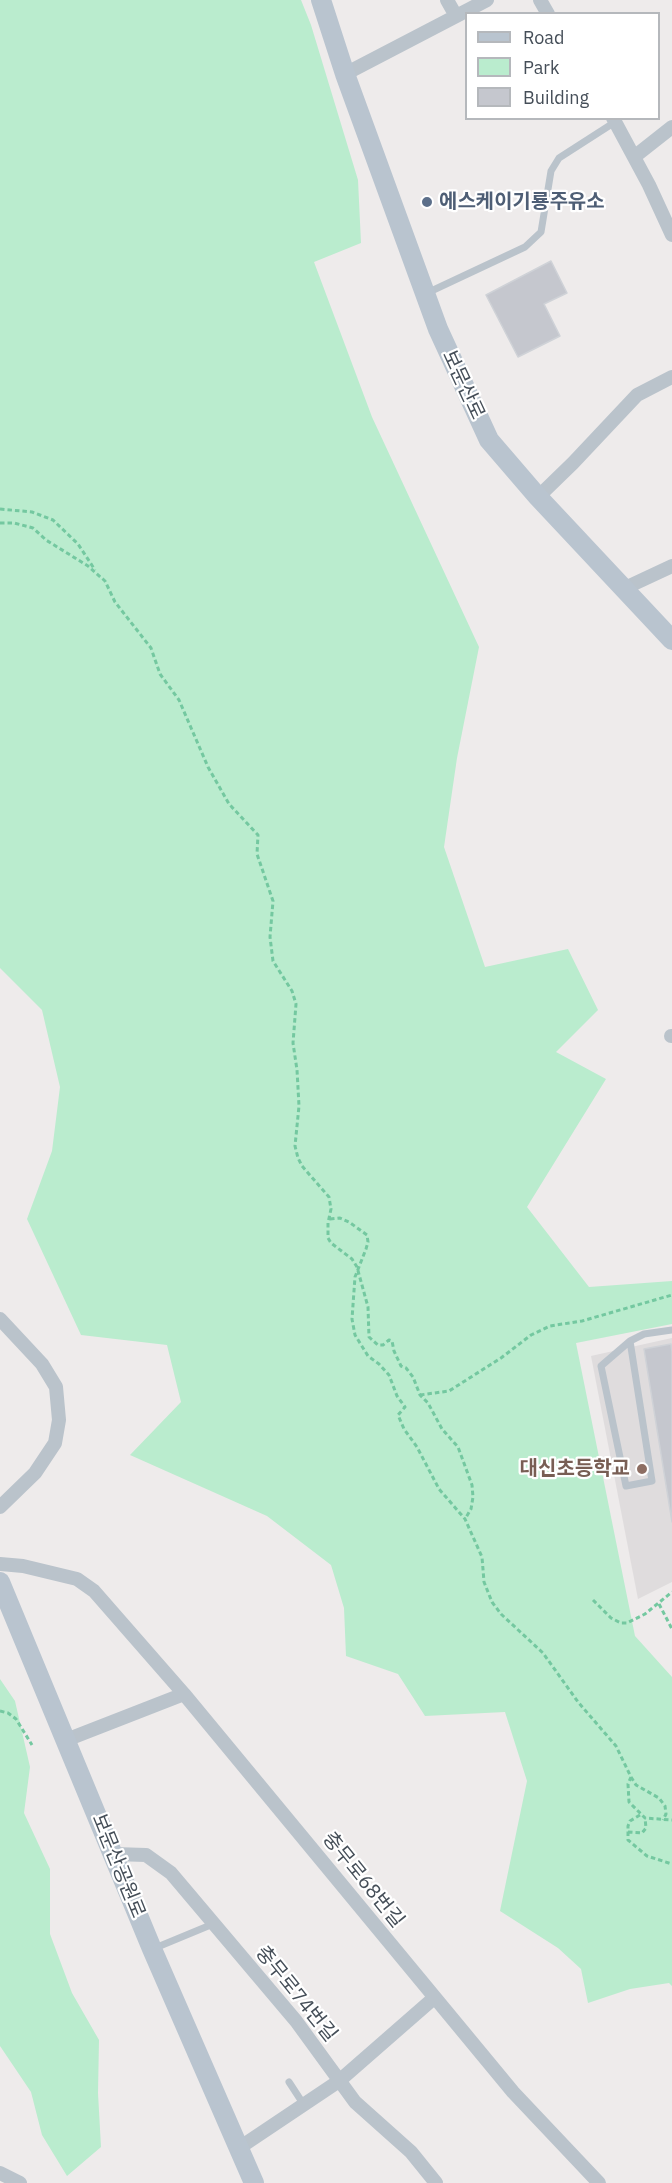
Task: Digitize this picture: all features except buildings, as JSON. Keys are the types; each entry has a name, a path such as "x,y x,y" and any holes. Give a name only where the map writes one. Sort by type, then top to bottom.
{"main road":[{"name":"보문산로","path":"321,0 345,74 438,329 489,440 538,497 626,588 672,640"},
{"name":"보문산공원로","path":"0,1582 152,1949 253,2183"}],"street":[{"path":"447,0 456,16"},
{"path":"345,74 487,0"},
{"path":"614,120 672,235"},
{"path":"634,157 672,127"},
{"path":"538,497 637,395 672,377"},
{"path":"626,588 672,566"},
{"path":"0,1319 42,1364 56,1387 59,1420 55,1443 35,1473 0,1506"},
{"name":"충무로68번길","path":"0,1564 23,1566 77,1579 94,1592 184,1694 513,2092 599,2183"},
{"path":"66,1740 184,1694"},
{"name":"충무로74번길","path":"114,1854 146,1855 171,1873 296,2021 355,2102 411,2151 436,2183"},
{"path":"239,2148 339,2081 434,1998"},
{"path":"0,2173 20,2183"}],"lane":[{"path":"425,294 525,247 541,232 551,171 559,158 614,120"},
{"path":"630,1341 652,1480 626,1486 601,1366 630,1341 644,1334 672,1330"},
{"path":"152,1949 213,1924"},
{"path":"289,2082 304,2105"}],"path":[{"path":"0,509 32,512 53,520 78,544 105,581 115,602 151,648 160,674 179,700 181,710 190,724 208,767 229,804 258,835 257,854 273,901 270,937 273,961 292,991 296,1004 293,1043 297,1070 298,1106 295,1146 302,1166 329,1197 331,1209 328,1238 331,1244 352,1259 357,1267 368,1306 369,1337 378,1345 383,1345 389,1340 393,1341 394,1352 401,1366 406,1368 420,1395 429,1403 442,1429 458,1447 472,1485 471,1509 465,1519"},
{"path":"0,524 14,523 33,528 46,540 99,574"},
{"path":"329,1219 340,1218 361,1229 367,1235 368,1242 355,1277 352,1319 355,1335 368,1356 380,1364 389,1375 397,1396 405,1407 398,1415 404,1429 417,1447 438,1489 465,1519 482,1557 484,1582 492,1602 501,1614 543,1653 578,1702 616,1746 636,1785 659,1798 665,1806 666,1814 663,1820"},
{"path":"420,1395 450,1391 501,1358 531,1335 550,1326 582,1321 672,1295"},
{"path":"593,1600 612,1618 621,1623 635,1620 672,1592"},
{"path":"658,1603 672,1629"},
{"path":"0,1711 16,1719 32,1745"},
{"path":"631,1777 628,1784 629,1802 640,1815 645,1818 672,1820"},
{"path":"640,1815 630,1821 628,1840 647,1856 672,1864"},
{"path":"628,1832 642,1833 646,1828 645,1818"}],"shaded area":[{"name":"대신초등학교","path":"672,1338 672,1582 638,1599 591,1356"}],"green space":[{"path":"0,0 301,0 311,25 358,180 361,243 314,262 372,417 479,647 457,758 444,847 485,967 568,949 598,1010 556,1052 606,1079 527,1207 589,1287 672,1281 672,1324 576,1343 635,1636 672,1677 672,1986 669,1983 630,1989 588,2003 581,1969 558,1948 500,1911 527,1781 505,1712 425,1716 398,1674 346,1656 344,1608 331,1565 267,1516 130,1455 181,1402 167,1345 81,1335 27,1219 52,1151 60,1087 42,1010 0,968"},
{"path":"0,1679 15,1701 30,1767 24,1813 50,1869 50,1934 72,1993 99,2040 98,2093 101,2147 67,2176 42,2135 31,2092 0,2046"}],"place":[{"name":"에스케이기룡주유소","path":"427,202"},
{"name":"대신초등학교","path":"642,1469"}]}
